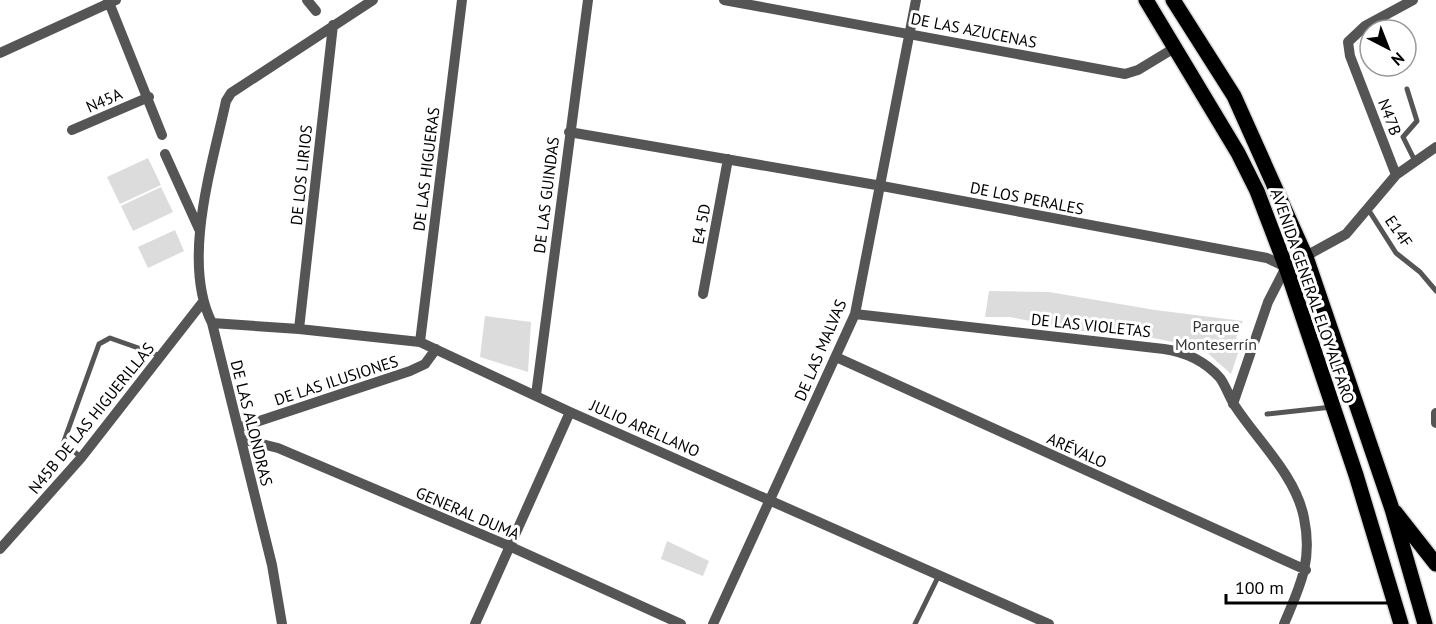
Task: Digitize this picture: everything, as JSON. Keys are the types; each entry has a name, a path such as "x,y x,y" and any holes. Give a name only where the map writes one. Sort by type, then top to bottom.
{"main road":[{"name":"AVENIDA GENERAL ELOY ALFARO","path":"1146,0 1238,153 1257,191 1286,267 1333,407 1401,624"},
{"name":"AVENIDA GENERAL ELOY ALFARO","path":"1173,0 1234,96 1306,257 1392,509 1425,624"},
{"path":"1392,509 1436,564"}],"street":[{"path":"307,0 316,11"},
{"name":"DE LAS ALONDRAS","path":"282,624 272,565 212,323 202,303 199,229 226,101 231,93 373,0"},
{"name":"DE LAS HIGUERAS","path":"420,342 462,0"},
{"name":"DE LAS GUINDAS","path":"536,395 588,0"},
{"name":"DE LAS AZUCENAS","path":"724,0 1125,74 1138,70 1176,47"},
{"name":"DE LAS MALVAS","path":"713,624 855,314 882,186 916,0"},
{"name":"N47B","path":"1396,175 1350,56 1348,42 1365,26 1413,0"},
{"path":"0,53 111,1 162,135"},
{"name":"DE LOS LIRIOS","path":"299,328 333,25"},
{"name":"N45A","path":"72,130 149,97"},
{"name":"DE LOS PERALES","path":"569,132 882,186 1268,258 1286,267"},
{"path":"1233,404 1268,302 1286,267 1346,234 1396,175 1436,147"},
{"name":"DE LAS ALONDRAS","path":"165,154 199,229"},
{"name":"E4 5D","path":"703,294 728,159"},
{"name":"N45B DE LAS HIGUERILLAS","path":"0,549 81,458 202,303"},
{"name":"DE LAS VIOLETAS","path":"855,314 1182,352 1201,362 1221,379 1233,404 1293,490 1304,517 1306,570 1284,624"},
{"name":"JULIO ARELLANO","path":"212,323 299,328 420,342 570,412 1049,624"},
{"name":"DE LAS ILUSIONES","path":"239,434 410,372 425,364 436,349"},
{"name":"ARÉVALO","path":"836,357 1306,570"},
{"path":"475,624 570,412"},
{"path":"1436,413 1436,423"},
{"name":"GENERAL DUMA","path":"239,434 278,448 509,546 681,624"}],"lane":[{"path":"1407,89 1417,121 1403,137 1415,161"},
{"name":"E14F","path":"1368,209 1396,253 1420,272 1436,291"},
{"path":"81,458 64,441 99,344 110,338 160,356"},
{"path":"1267,414 1333,407"},
{"path":"915,624 939,575"}],"green space":[{"path":"148,158 161,185 120,204 107,177"},
{"path":"161,187 173,212 133,231 121,206"},
{"path":"175,230 184,251 148,268 138,247"},
{"name":"Parque Monteserrín","path":"989,291 1049,292 1155,310 1243,321 1235,344 1239,350 1231,374 1202,348 1153,338 1081,331 1010,317 985,317"},
{"path":"485,316 531,322 528,372 480,357"},
{"path":"667,541 709,561 703,576 661,559"}]}
